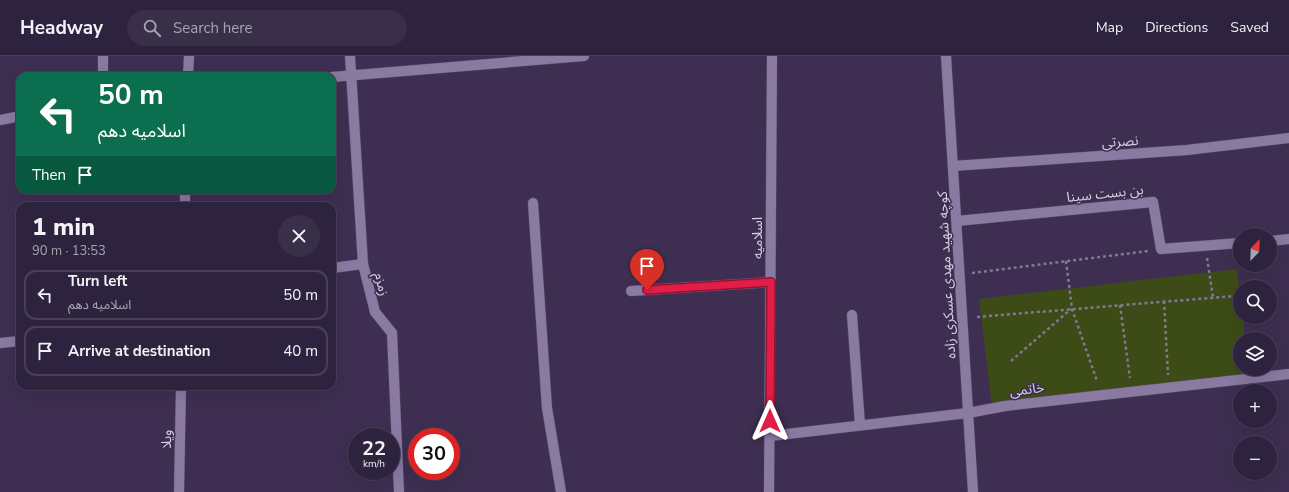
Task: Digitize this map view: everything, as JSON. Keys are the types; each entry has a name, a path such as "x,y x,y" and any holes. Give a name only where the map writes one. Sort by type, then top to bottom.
{"street":[{"path":"103,56 103,72"},
{"path":"188,72 189,56"},
{"name":"زمزم","path":"350,56 363,264 375,312 392,333 399,492"},
{"path":"336,77 538,58 584,56"},
{"name":"اسلامیه","path":"769,492 772,56"},
{"name":"کوچه شهید مهدی عسکری زاده","path":"946,56 973,492"},
{"path":"0,120 16,117"},
{"name":"نصرتی","path":"953,166 1187,150 1289,138"},
{"name":"بن بست سینا","path":"957,221 1153,202 1161,249"},
{"path":"532,203 547,408 561,492"},
{"path":"1277,240 1289,239"},
{"path":"1161,249 1233,244"},
{"path":"336,267 363,264"},
{"path":"631,291 771,282"},
{"path":"852,314 860,425"},
{"path":"0,343 16,341"},
{"name":"خاتمی","path":"770,436 968,413 1005,406 1289,374"},
{"name":"ویلا","path":"179,492 181,390"}],"path":[{"path":"1205,246 1213,297"},
{"path":"960,274 1161,249"},
{"path":"1066,261 1072,309 1102,395"},
{"path":"962,318 1233,296"},
{"path":"1164,301 1169,387"},
{"path":"1120,305 1132,391"},
{"path":"1011,361 1072,309"}],"green space":[{"path":"1233,269 1233,272 1237,272 1238,280 1233,280 1233,324 1244,324 1244,332 1233,332 1233,376 1250,376 1250,378 992,407 979,299"}],"route":[{"path":"647,290 771,282 770,421"}]}
